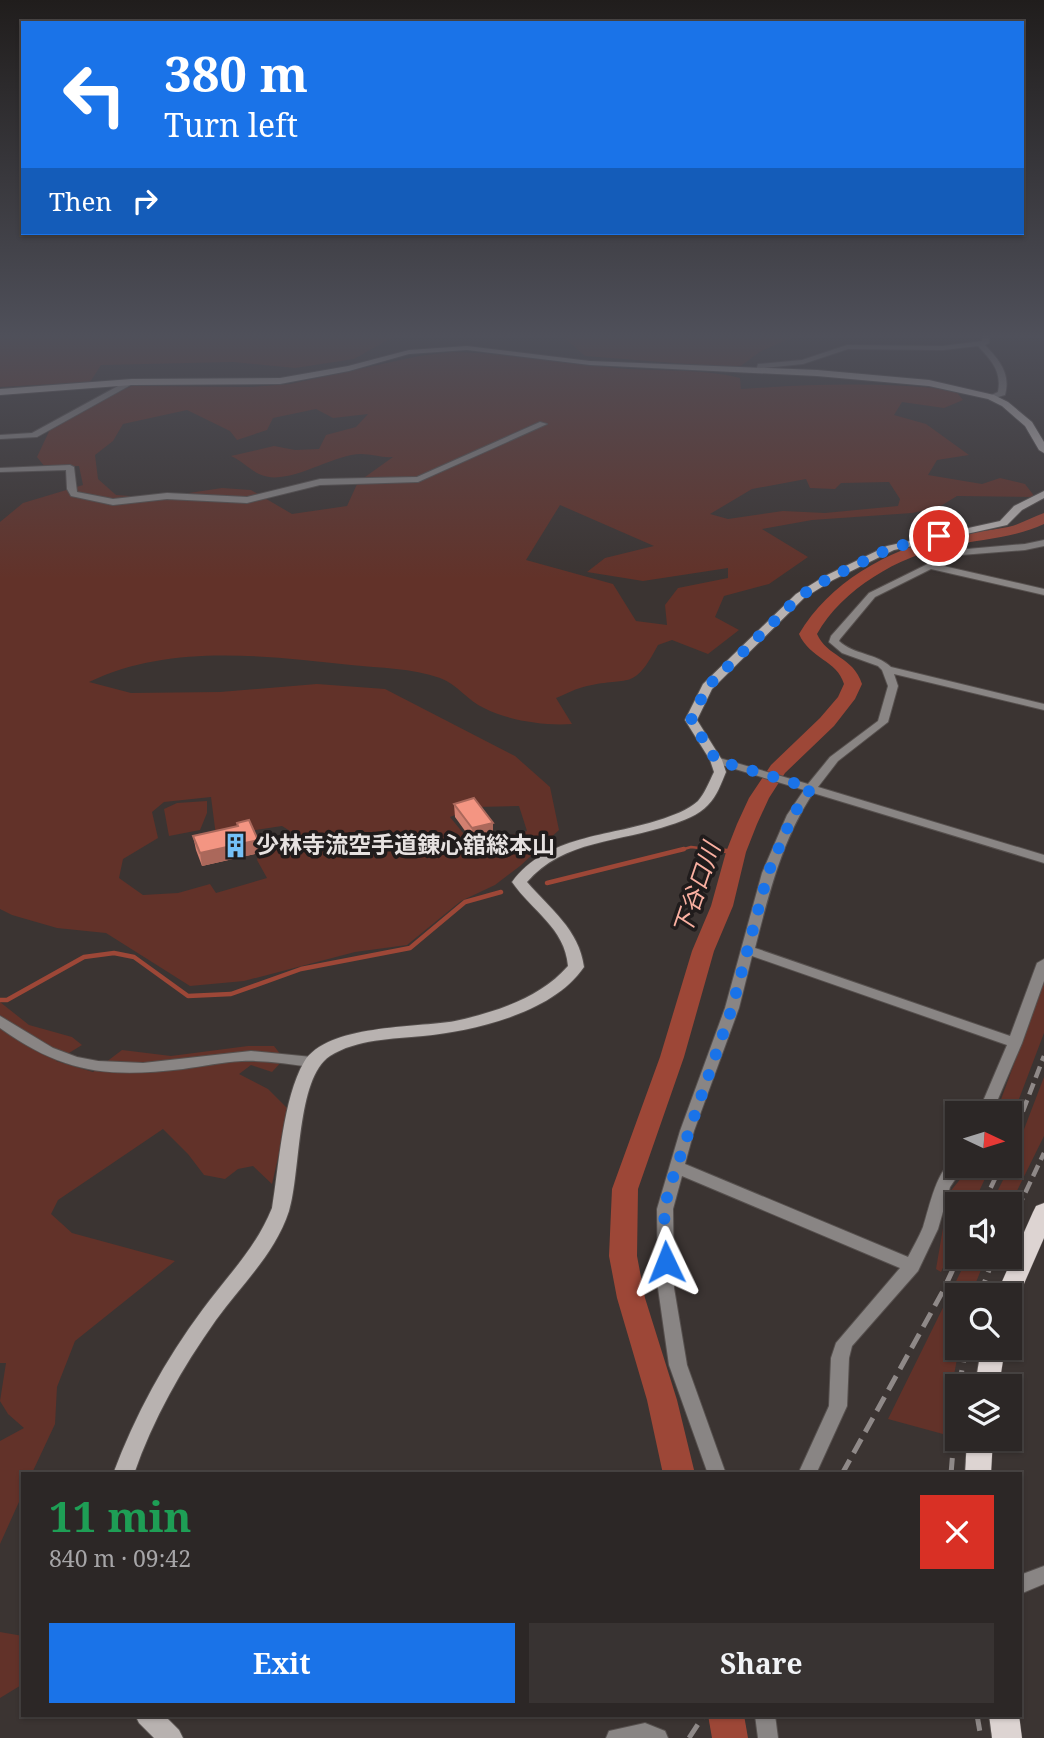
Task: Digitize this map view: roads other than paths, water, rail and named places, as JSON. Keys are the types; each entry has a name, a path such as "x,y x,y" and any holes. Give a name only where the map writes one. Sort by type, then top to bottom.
{"main road":[{"path":"1013,1283 1044,1212"},
{"path":"978,1472 979,1451"},
{"path":"1004,1717 1007,1738"}],"street":[{"path":"0,437 34,435 69,416"},
{"path":"1020,416 1029,424 1044,450"},
{"path":"0,470 70,467 71,489 74,494 113,502 167,496 247,500 320,482 425,477 543,424"},
{"path":"124,1472 138,1436 190,1343 265,1247 274,1228 281,1208 304,1083 312,1062 323,1053 350,1041 443,1028 520,1006 558,986 576,967 574,949 567,933 519,883 527,870 549,853 669,820 697,808 707,799 720,772 716,760 691,720 707,687 800,596 829,578 891,548 1003,523 1018,508 1044,494"},
{"path":"1044,543 959,552 872,596 835,638 837,646 878,661 887,668 1044,707"},
{"path":"929,566 1044,592"},
{"path":"716,1472 677,1365 666,1288 664,1209 748,950 768,873 804,786 834,758 883,722 893,686 887,668"},
{"path":"716,760 1044,859"},
{"path":"748,950 1015,1043"},
{"path":"990,1101 1044,963"},
{"path":"0,1021 55,1055 90,1065 153,1068 243,1057 276,1057 312,1062"},
{"path":"677,1167 912,1266"},
{"path":"808,1472 838,1406 839,1358 844,1343 912,1266 930,1229 943,1186 948,1178"},
{"path":"1022,1584 1044,1575"},
{"path":"149,1717 171,1738"},
{"path":"765,1717 768,1738"},
{"path":"616,1738 645,1733 658,1738"}],"waterway":[{"name":"下谷口川","path":"679,1472 662,1400 631,1298 623,1256 625,1189 672,1057 703,951 722,906 736,852 747,824 759,798 778,769 827,722 846,699 853,684 845,667 817,649 808,634 830,603 887,564 927,547 1008,531 1044,518"},
{"path":"684,849 691,847 724,851"},
{"path":"547,883 684,849"},
{"path":"677,851 684,849"},
{"path":"708,849 736,852"},
{"path":"0,1000 7,1000 84,957 114,953 134,957 188,996 231,994 301,969 410,948 465,902 501,892"},
{"name":"下谷口川","path":"726,1717 730,1738"}],"railway":[{"path":"1022,1114 1044,1056"},
{"path":"1022,1200 1044,1153"},
{"path":"989,1192 995,1178"},
{"path":"843,1472 953,1269"},
{"path":"984,1283 989,1269"},
{"path":"961,1374 964,1360"},
{"path":"951,1472 953,1451"},
{"path":"689,1738 703,1717"},
{"path":"977,1717 981,1738"}],"place":[{"name":"少林寺流空手道錬心舘総本山","path":"236,845"}]}
